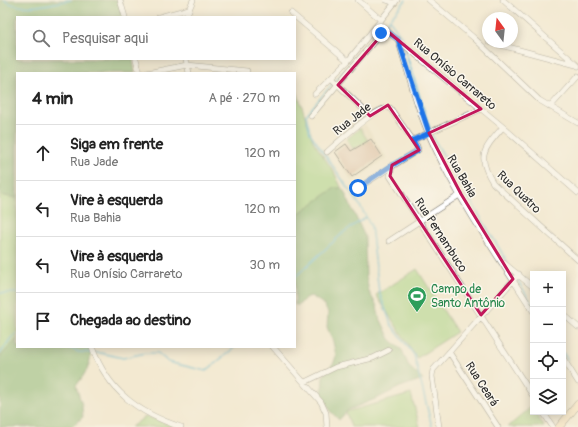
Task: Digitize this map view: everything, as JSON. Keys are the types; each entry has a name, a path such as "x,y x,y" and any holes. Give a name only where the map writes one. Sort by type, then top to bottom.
{"street":[{"path":"121,0 125,16"},
{"path":"186,16 193,0"},
{"path":"358,0 381,20"},
{"path":"386,0 396,1"},
{"path":"429,0 474,38 539,100 550,108 578,123"},
{"path":"503,0 577,66"},
{"path":"315,94 348,61 396,1"},
{"path":"163,16 189,9"},
{"path":"291,12 296,16"},
{"path":"296,16 348,61"},
{"name":"Rua Onísio Carrareto","path":"311,116 383,31 388,31 503,127 578,193"},
{"path":"474,38 482,40"},
{"name":"Rua Bahia","path":"399,40 429,133 437,153 500,260 530,307"},
{"path":"511,48 577,66"},
{"path":"136,60 140,72"},
{"path":"186,62 189,72"},
{"path":"151,72 186,62 247,71"},
{"path":"550,108 578,76"},
{"path":"331,78 370,116"},
{"name":"Rua Jade","path":"327,152 370,116 388,107 413,140"},
{"path":"358,188 392,165 417,151 413,140 480,108"},
{"name":"Rua Quatro","path":"503,127 487,146 483,154 483,164 486,172 493,182 578,260"},
{"name":"Rua Pernambuco","path":"392,165 390,176 530,391"},
{"path":"389,241 461,194"},
{"path":"500,260 530,284"},
{"path":"439,427 432,372 519,274"},
{"path":"566,317 578,327"},
{"path":"92,348 103,372 130,403 152,417 181,427"},
{"path":"274,348 317,396 324,407 327,427"},
{"path":"305,382 336,367 373,358 389,350"},
{"name":"Rua Ceará","path":"449,352 498,427"},
{"path":"566,363 578,382"},
{"path":"559,427 578,404"},
{"path":"545,415 553,427"}],"highlighted area":[{"path":"386,30 481,109 429,133 461,194 513,279 481,315 390,176 392,165 419,150 388,105 370,116 338,85"}],"shaded area":[{"path":"365,124 387,158 352,182 332,151"}],"green space":[{"path":"0,0 119,0 124,16 16,16 16,60 133,60 135,72 16,72 16,198 0,195"},
{"path":"296,88 313,141 334,172 342,189 335,189 296,215"},
{"path":"360,128 368,141 358,148 356,147 353,149 347,139"},
{"path":"335,188 341,188 344,191 365,237 366,276 369,292 377,306 379,316 390,339 402,350 409,367 423,379 400,387 348,410 339,420 332,413 322,396 323,376 334,362 336,356 333,342 327,327 328,312 322,303 311,296 305,298 299,305 296,305 296,215"},
{"path":"0,195 16,198 16,340 0,357"},
{"name":"Campo de Santo Antônio","path":"417,269 457,332 417,358 376,295"},
{"path":"16,340 16,348 90,348 91,353 89,363 85,373 76,386 82,405 83,417 72,427 0,427 0,357"},
{"path":"411,394 420,427 351,427 346,412"},
{"path":"530,408 530,415 536,415 544,427 508,427"},
{"path":"146,416 176,427 131,427"}],"building":[{"path":"371,139 382,156 352,177 335,152 346,144 351,151"}],"waterway":[{"path":"4,0 11,4 28,7 71,0"},
{"path":"336,80 406,0"},
{"path":"389,19 402,37 403,43"},
{"path":"404,47 432,136 508,263"},
{"path":"333,83 306,115 310,133 359,204 371,226 379,292 391,324 414,355 432,427"},
{"path":"296,276 344,232 366,217"},
{"path":"517,279 530,301"},
{"path":"0,293 16,293"},
{"path":"0,354 11,338 16,334"},
{"path":"69,348 79,352 101,353 123,358 145,353 158,353 168,362 206,371 234,348"}],"place":[{"name":"Campo de Santo Antônio","path":"417,313"}],"route":[{"path":"358,188 392,165 417,151 417,146 413,140 429,133 398,39 386,30 381,33"}]}
